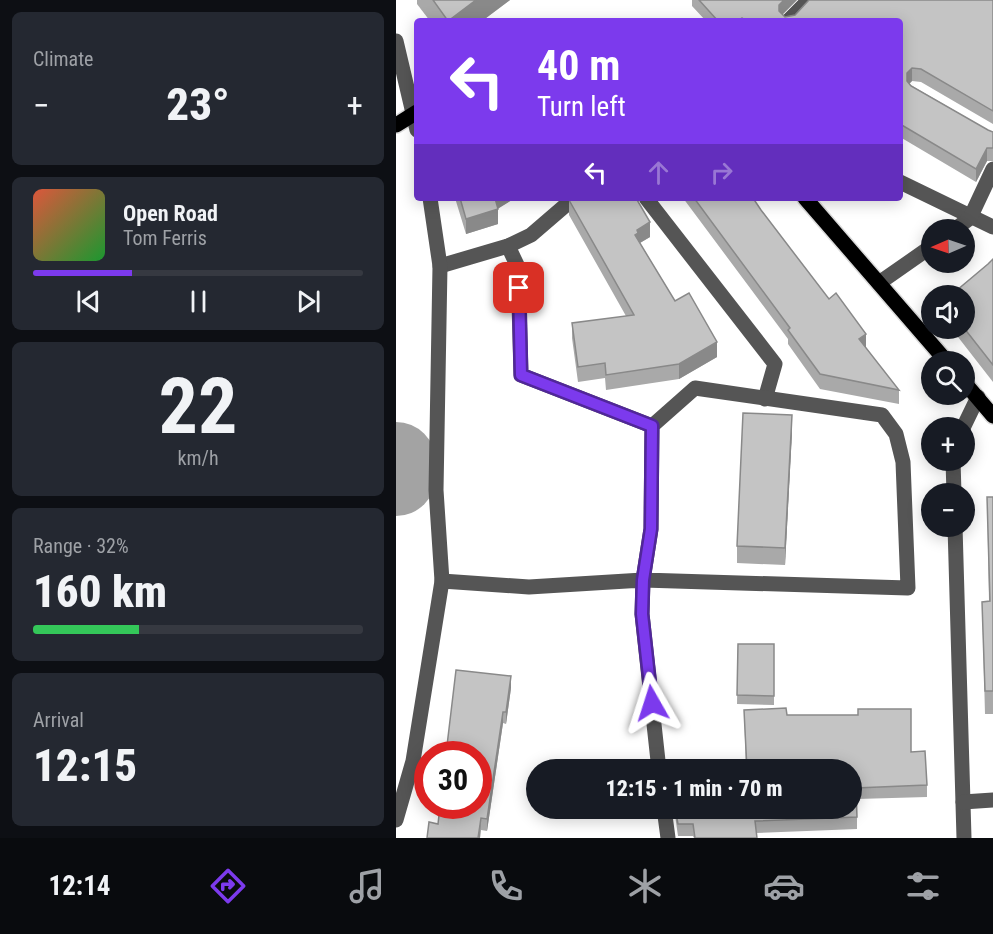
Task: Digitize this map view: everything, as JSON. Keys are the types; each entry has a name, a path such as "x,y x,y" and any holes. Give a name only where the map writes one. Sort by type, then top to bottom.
{"main road":[{"path":"808,201 938,351"},
{"path":"975,394 993,416"}],"street":[{"path":"791,18 809,0"},
{"path":"396,42 410,120"},
{"path":"970,218 993,170"},
{"path":"903,184 970,218 993,227"},
{"path":"396,820 413,761 442,581 436,490 440,266 430,201"},
{"path":"440,266 508,246 531,234 570,201"},
{"path":"648,201 775,364 765,399"},
{"path":"508,246 518,267 521,375 652,426"},
{"path":"879,283 921,254"},
{"path":"442,581 529,587 643,580 908,588 903,462 896,434 882,415 695,388 652,426 651,529 643,580 642,614 658,759"},
{"path":"968,417 978,397"},
{"path":"955,537 964,838"},
{"path":"963,802 993,800"},
{"path":"665,819 668,838"}],"building":[{"path":"433,0 476,0 452,18 446,18"},
{"path":"699,0 784,0 779,5 779,11 785,17 795,15 809,0 993,0 993,111 921,69 912,68 907,73 907,81 911,86 993,132 993,148 987,148 976,169 903,126 903,18 715,18"},
{"path":"461,201 496,201 498,209 466,219"},
{"path":"570,201 638,201 650,222 637,230 638,233 635,235 675,301 689,293 717,342 679,364 606,375 605,363 578,367 572,323 634,315"},
{"path":"696,201 755,201 829,299 836,293 866,334 859,339 899,390 820,374 788,330 790,328"},
{"path":"993,259 993,365 973,339 975,339 975,285 963,285"},
{"path":"743,413 792,415 785,548 737,546"},
{"path":"987,497 993,497 993,691 985,691 982,602 990,601"},
{"path":"738,644 774,644 774,696 737,695"},
{"path":"456,670 511,676 492,786 492,741 448,741"},
{"path":"786,708 787,715 858,715 858,709 911,709 911,752 925,751 927,785 862,788 862,759 746,759 744,710"},
{"path":"439,819 481,819 478,838 427,838 429,822 438,824"},
{"path":"677,819 806,819 755,821 757,838 695,838 693,824 678,824"}],"waterway":[{"path":"396,462 396,476"}],"route":[{"path":"519,288 521,375 652,426 651,529 643,580 642,614 652,703"}]}
